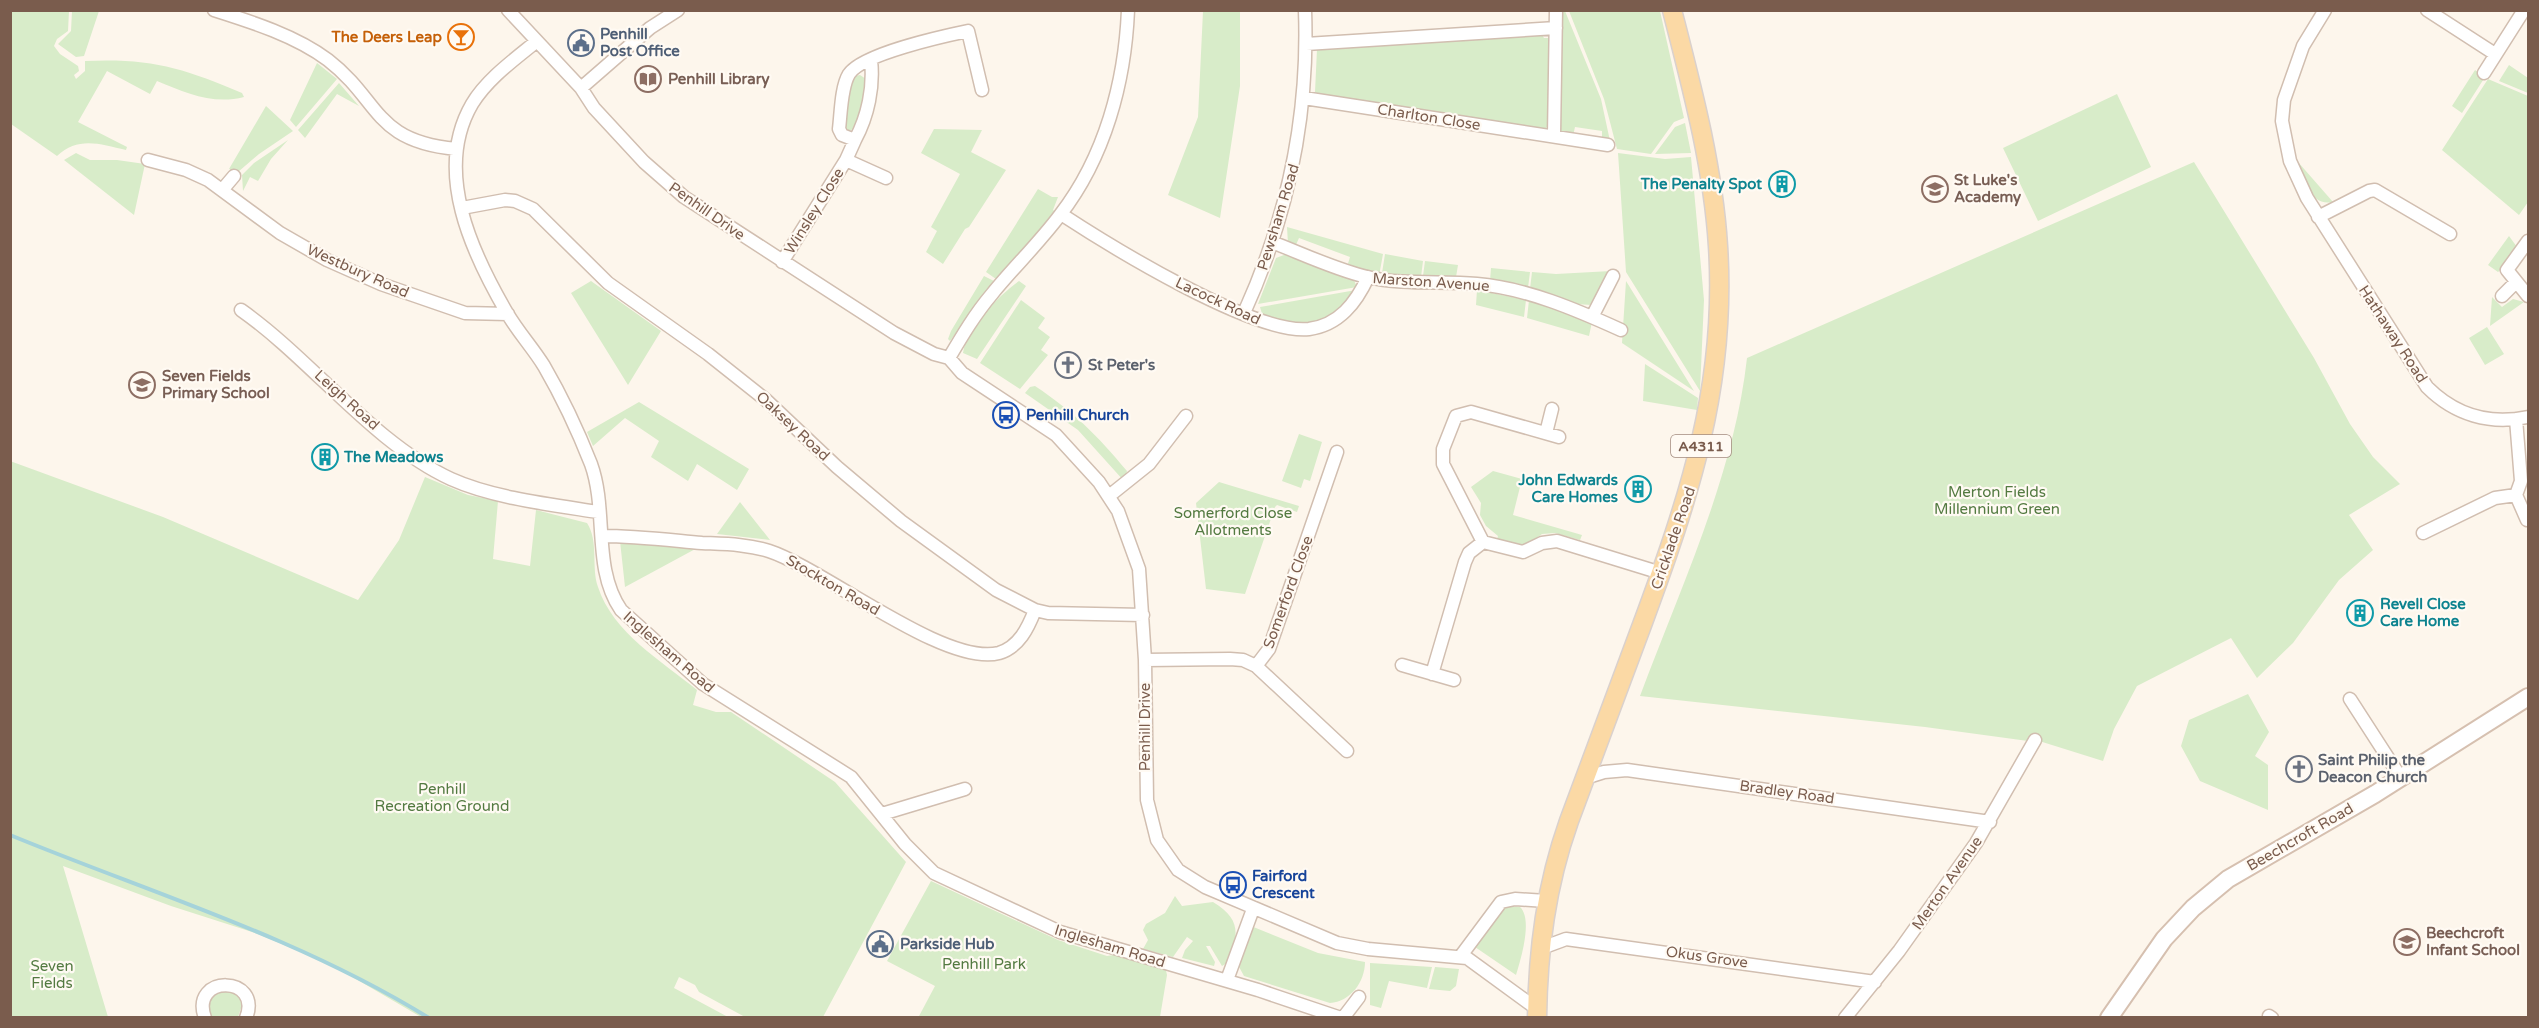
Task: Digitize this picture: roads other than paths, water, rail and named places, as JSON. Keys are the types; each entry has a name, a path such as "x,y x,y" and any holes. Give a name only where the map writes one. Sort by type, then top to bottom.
{"main road":[{"name":"Cricklade Road","path":"1537,1013 1539,949 1546,901 1563,836 1689,494 1703,439 1714,373 1719,277 1715,213 1708,160 1672,10"},
{"name":"Beechcroft Road","path":"2109,1017 2154,951 2188,913 2222,884 2255,862 2401,778 2529,697"}],"street":[{"path":"214,10 277,33 328,60 351,82 381,120 392,129 429,145 456,149"},
{"name":"Penhill Drive","path":"508,10 580,88 594,108 667,183 700,208 894,333 934,354 949,358 962,373 1056,435 1083,462 1109,496 1135,553 1141,576 1145,660 1146,789 1157,840 1170,861 1185,876 1253,909 1337,943 1368,949 1460,957 1483,967 1537,1013"},
{"path":"580,88 650,28 678,10"},
{"path":"949,358 990,296 1061,214 1085,176 1109,119 1125,55 1128,10"},
{"name":"Pewsham Road","path":"1244,313 1272,242 1293,171 1304,98 1305,10"},
{"path":"1554,135 1556,10"},
{"name":"Hathaway Road","path":"2325,10 2296,60 2284,100 2282,121 2295,178 2427,387 2451,407 2471,415 2493,419 2522,418"},
{"path":"2427,10 2495,54"},
{"path":"2484,73 2524,10"},
{"path":"1306,44 1556,28"},
{"path":"855,140 842,135 839,129 847,78 852,70 900,48 968,31 982,90"},
{"name":"Inglesham Road","path":"537,41 495,78 474,102 462,125 456,149 456,182 478,256 508,314 543,365 578,434 594,473 609,589 621,610 638,628 725,700 852,777 904,844 928,868 984,897 1079,939 1227,980"},
{"name":"Winsley Close","path":"782,262 846,160 855,140 866,111 873,75 871,60"},
{"name":"Charlton Close","path":"1304,98 1608,145"},
{"name":"Westbury Road","path":"148,160 198,175 223,189 240,206 280,233 352,271 441,307 478,315 508,314"},
{"name":"Winsley Close","path":"846,160 886,178"},
{"path":"223,189 234,176"},
{"path":"2318,217 2369,190 2375,190 2450,234"},
{"name":"Oaksey Road","path":"462,207 505,200 515,201 533,209 608,283 708,354 766,400 837,467 901,521 996,590 1035,610 1090,616 1143,615"},
{"name":"Lacock Road","path":"1061,214 1142,263 1278,328 1315,328 1337,318 1354,304 1368,277"},
{"path":"2529,241 2507,270 2529,296"},
{"name":"Marston Avenue","path":"1272,242 1368,277 1414,283 1491,286 1526,294 1592,317 1621,330"},
{"path":"1592,317 1613,276"},
{"path":"2502,296 2516,282"},
{"name":"Leigh Road","path":"242,310 391,440 434,470 477,488 598,512"},
{"path":"1546,434 1552,409"},
{"path":"1559,437 1471,412 1462,413 1453,420 1443,449 1443,464 1484,542 1523,552 1542,543 1557,541 1661,573"},
{"path":"1109,496 1149,464 1186,416"},
{"path":"2522,418 2521,481 2516,495 2526,520"},
{"name":"Somerford Close","path":"1256,666 1269,649 1337,452"},
{"path":"2423,533 2495,498 2516,495"},
{"name":"Stockton Road","path":"602,536 740,545 767,551 811,571 894,620 966,652 980,655 999,653 1018,642 1035,610"},
{"path":"1432,674 1465,561 1469,553 1484,542"},
{"name":"Somerford Close","path":"1145,660 1243,660 1256,666 1347,751"},
{"path":"1402,665 1454,680"},
{"path":"2350,699 2401,778"},
{"name":"Merton Avenue","path":"1845,1017 1875,982 1990,822 2036,740"},
{"name":"Bradley Road","path":"1585,778 1610,771 1627,770 1990,822"},
{"path":"882,814 965,789"},
{"path":"1460,957 1501,902 1515,899 1546,901"},
{"path":"1253,909 1227,980 1342,1017 1359,996"},
{"name":"Okus Grove","path":"1539,949 1566,939 1875,982"},
{"path":"205,1017 202,1005 205,996 213,988 224,984 236,987 245,994 249,1007 246,1017"}],"waterway":[{"path":"10,835 276,940 328,963 429,1018"}],"place":[{"name":"The Deers Leap","path":"461,37"},
{"name":"Penhill Post Office","path":"581,43"},
{"name":"Penhill Library","path":"648,79"},
{"name":"The Penalty Spot","path":"1782,184"},
{"name":"St Luke's Academy","path":"1935,189"},
{"name":"St Peter's","path":"1068,365"},
{"name":"Seven Fields Primary School","path":"142,385"},
{"name":"Penhill Church","path":"1006,415"},
{"name":"The Meadows","path":"325,457"},
{"name":"John Edwards Care Homes","path":"1638,489"},
{"name":"Revell Close Care Home","path":"2360,613"},
{"name":"Saint Philip the Deacon Church","path":"2299,769"},
{"name":"Fairford Crescent","path":"1233,885"},
{"name":"Beechcroft Infant School","path":"2407,942"},
{"name":"Parkside Hub","path":"880,944"}],"park label":[{"name":"Merton Fields Millennium Green","path":"1997,500"},
{"name":"Somerford Close Allotments","path":"1233,522"},
{"name":"Penhill Recreation Ground","path":"442,798"},
{"name":"Penhill Park","path":"984,964"},
{"name":"Seven Fields","path":"52,974"}]}
